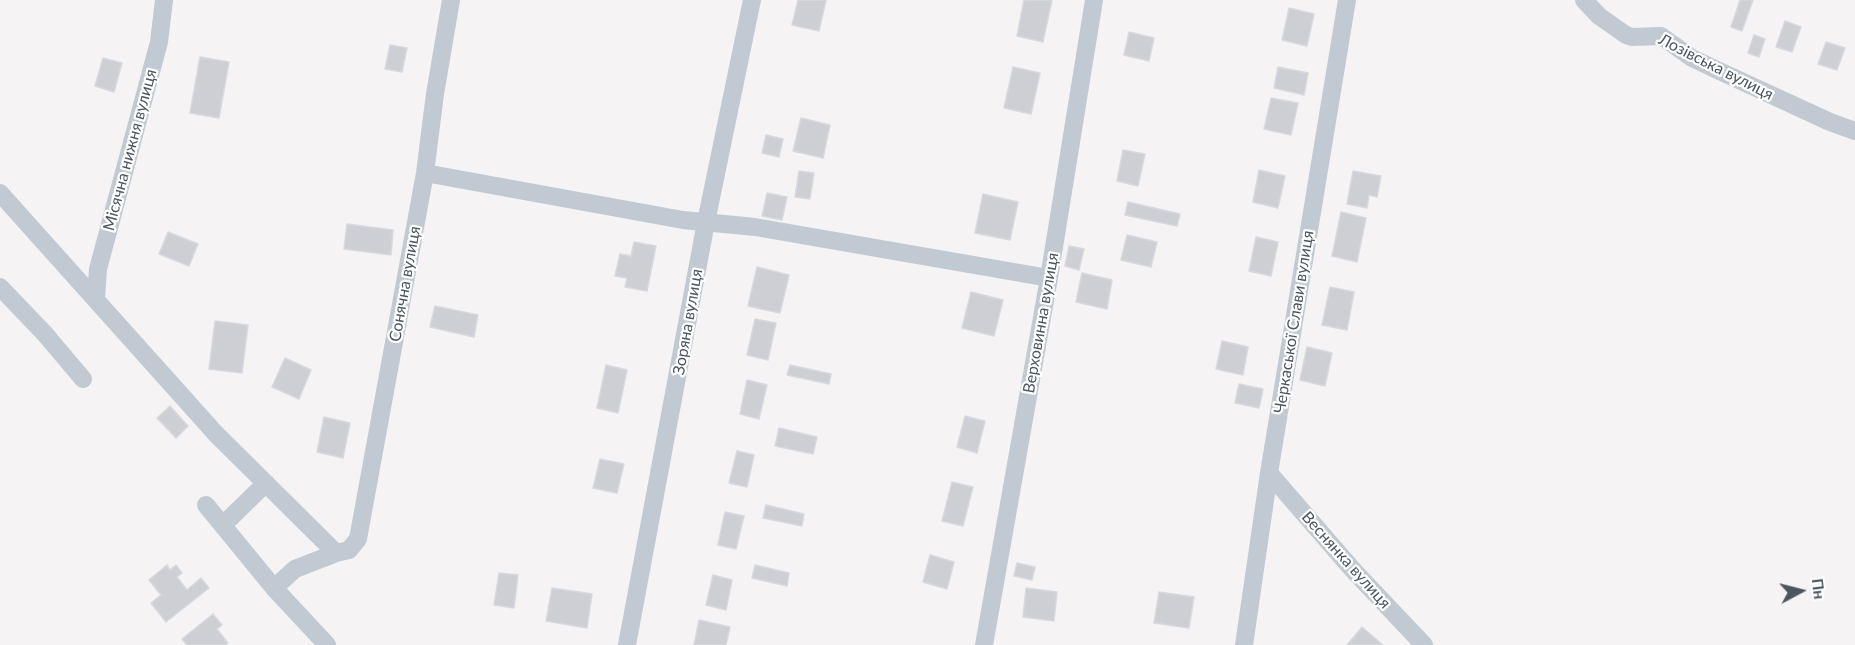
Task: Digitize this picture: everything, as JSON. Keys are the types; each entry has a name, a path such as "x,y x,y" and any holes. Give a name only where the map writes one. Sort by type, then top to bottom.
{"street":[{"name":"Місячна нижня вулиця","path":"96,299 98,269 159,42 164,0"},
{"name":"Сонячна вулиця","path":"274,588 295,569 336,552 349,550 358,539 425,173 435,94 451,0"},
{"name":"Зоряна вулиця","path":"627,645 642,575 706,222 752,0"},
{"name":"Верховинна вулиця","path":"984,645 1049,278 1094,0"},
{"name":"Черкаської Слави вулиця","path":"1244,645 1269,473 1347,0"},
{"name":"Лозівська вулиця","path":"1584,0 1599,16 1626,36 1632,38 1661,36 1692,58 1714,69 1855,132"},
{"path":"425,173 682,220 755,227 1049,278"},
{"path":"0,193 216,434 336,552"},
{"path":"0,287 45,334 83,379"},
{"name":"Веснянка вулиця","path":"1269,473 1353,570 1424,645"},
{"path":"223,525 266,483"},
{"path":"206,505 274,588 327,645"}],"building":[{"path":"798,0 826,0 819,31 792,25"},
{"path":"1024,0 1052,0 1043,42 1017,36"},
{"path":"1740,0 1753,0 1742,31 1731,27"},
{"path":"1289,8 1314,14 1307,46 1282,40"},
{"path":"1785,21 1801,27 1792,52 1776,47"},
{"path":"1129,32 1154,38 1149,61 1124,55"},
{"path":"1754,35 1765,39 1759,57 1748,53"},
{"path":"1826,42 1845,48 1837,70 1818,64"},
{"path":"390,45 407,48 402,72 385,69"},
{"path":"200,57 229,62 219,118 190,113"},
{"path":"103,58 122,63 114,92 95,86"},
{"path":"1013,67 1040,73 1031,114 1004,108"},
{"path":"1278,67 1308,73 1304,95 1274,88"},
{"path":"1271,98 1298,103 1291,135 1264,129"},
{"path":"801,118 830,125 823,158 793,151"},
{"path":"766,135 783,139 779,157 762,153"},
{"path":"1123,150 1145,154 1138,186 1117,181"},
{"path":"1259,170 1285,176 1278,208 1253,202"},
{"path":"799,171 814,173 810,199 795,197"},
{"path":"1353,171 1381,176 1377,197 1369,195 1367,208 1347,204"},
{"path":"767,193 787,197 782,220 762,216"},
{"path":"983,194 1018,202 1010,240 975,233"},
{"path":"1128,202 1180,214 1177,226 1125,215"},
{"path":"1341,212 1366,218 1357,262 1332,256"},
{"path":"347,224 393,230 391,255 344,249"},
{"path":"168,232 198,244 189,266 159,254"},
{"path":"1127,235 1157,242 1151,267 1121,260"},
{"path":"1256,237 1278,242 1271,276 1249,271"},
{"path":"634,242 656,246 647,291 625,287 627,278 615,276 620,254 631,256"},
{"path":"1069,246 1084,249 1079,270 1065,266"},
{"path":"757,267 789,275 780,313 748,306"},
{"path":"1082,273 1112,280 1107,309 1076,302"},
{"path":"1330,287 1354,292 1347,330 1322,325"},
{"path":"971,292 1003,300 994,336 962,328"},
{"path":"435,306 478,315 474,337 430,327"},
{"path":"755,319 776,323 768,360 747,355"},
{"path":"215,321 248,325 242,373 209,369"},
{"path":"1222,341 1248,347 1243,375 1216,369"},
{"path":"1307,347 1332,353 1325,386 1300,380"},
{"path":"285,358 311,370 299,399 272,387"},
{"path":"606,365 627,370 618,413 597,408"},
{"path":"790,365 831,374 829,384 787,375"},
{"path":"747,380 767,385 759,419 740,414"},
{"path":"1239,384 1263,389 1259,408 1235,403"},
{"path":"170,406 188,426 176,438 157,418"},
{"path":"965,416 985,421 977,453 957,447"},
{"path":"324,417 350,423 343,458 317,452"},
{"path":"779,428 817,437 813,454 775,446"},
{"path":"737,451 754,455 747,487 729,483"},
{"path":"600,459 624,464 617,493 593,488"},
{"path":"952,482 973,487 963,526 942,521"},
{"path":"766,505 804,514 802,526 763,518"},
{"path":"725,512 744,516 736,549 718,545"},
{"path":"930,555 954,562 947,589 923,582"},
{"path":"1017,563 1035,567 1032,580 1014,576"},
{"path":"167,565 170,570 176,565 182,573 177,577 187,590 201,578 209,588 166,622 151,603 161,595 149,580"},
{"path":"755,565 789,573 787,586 752,578"},
{"path":"499,573 518,575 514,608 494,605"},
{"path":"713,575 732,580 726,610 706,605"},
{"path":"552,588 592,594 587,628 546,621"},
{"path":"1026,588 1057,592 1054,621 1023,617"},
{"path":"1159,592 1194,597 1189,628 1154,623"},
{"path":"213,614 222,625 217,629 228,643 225,645 187,645 182,639"},
{"path":"699,620 730,627 726,645 694,645"},
{"path":"1362,627 1383,645 1347,645"}]}
